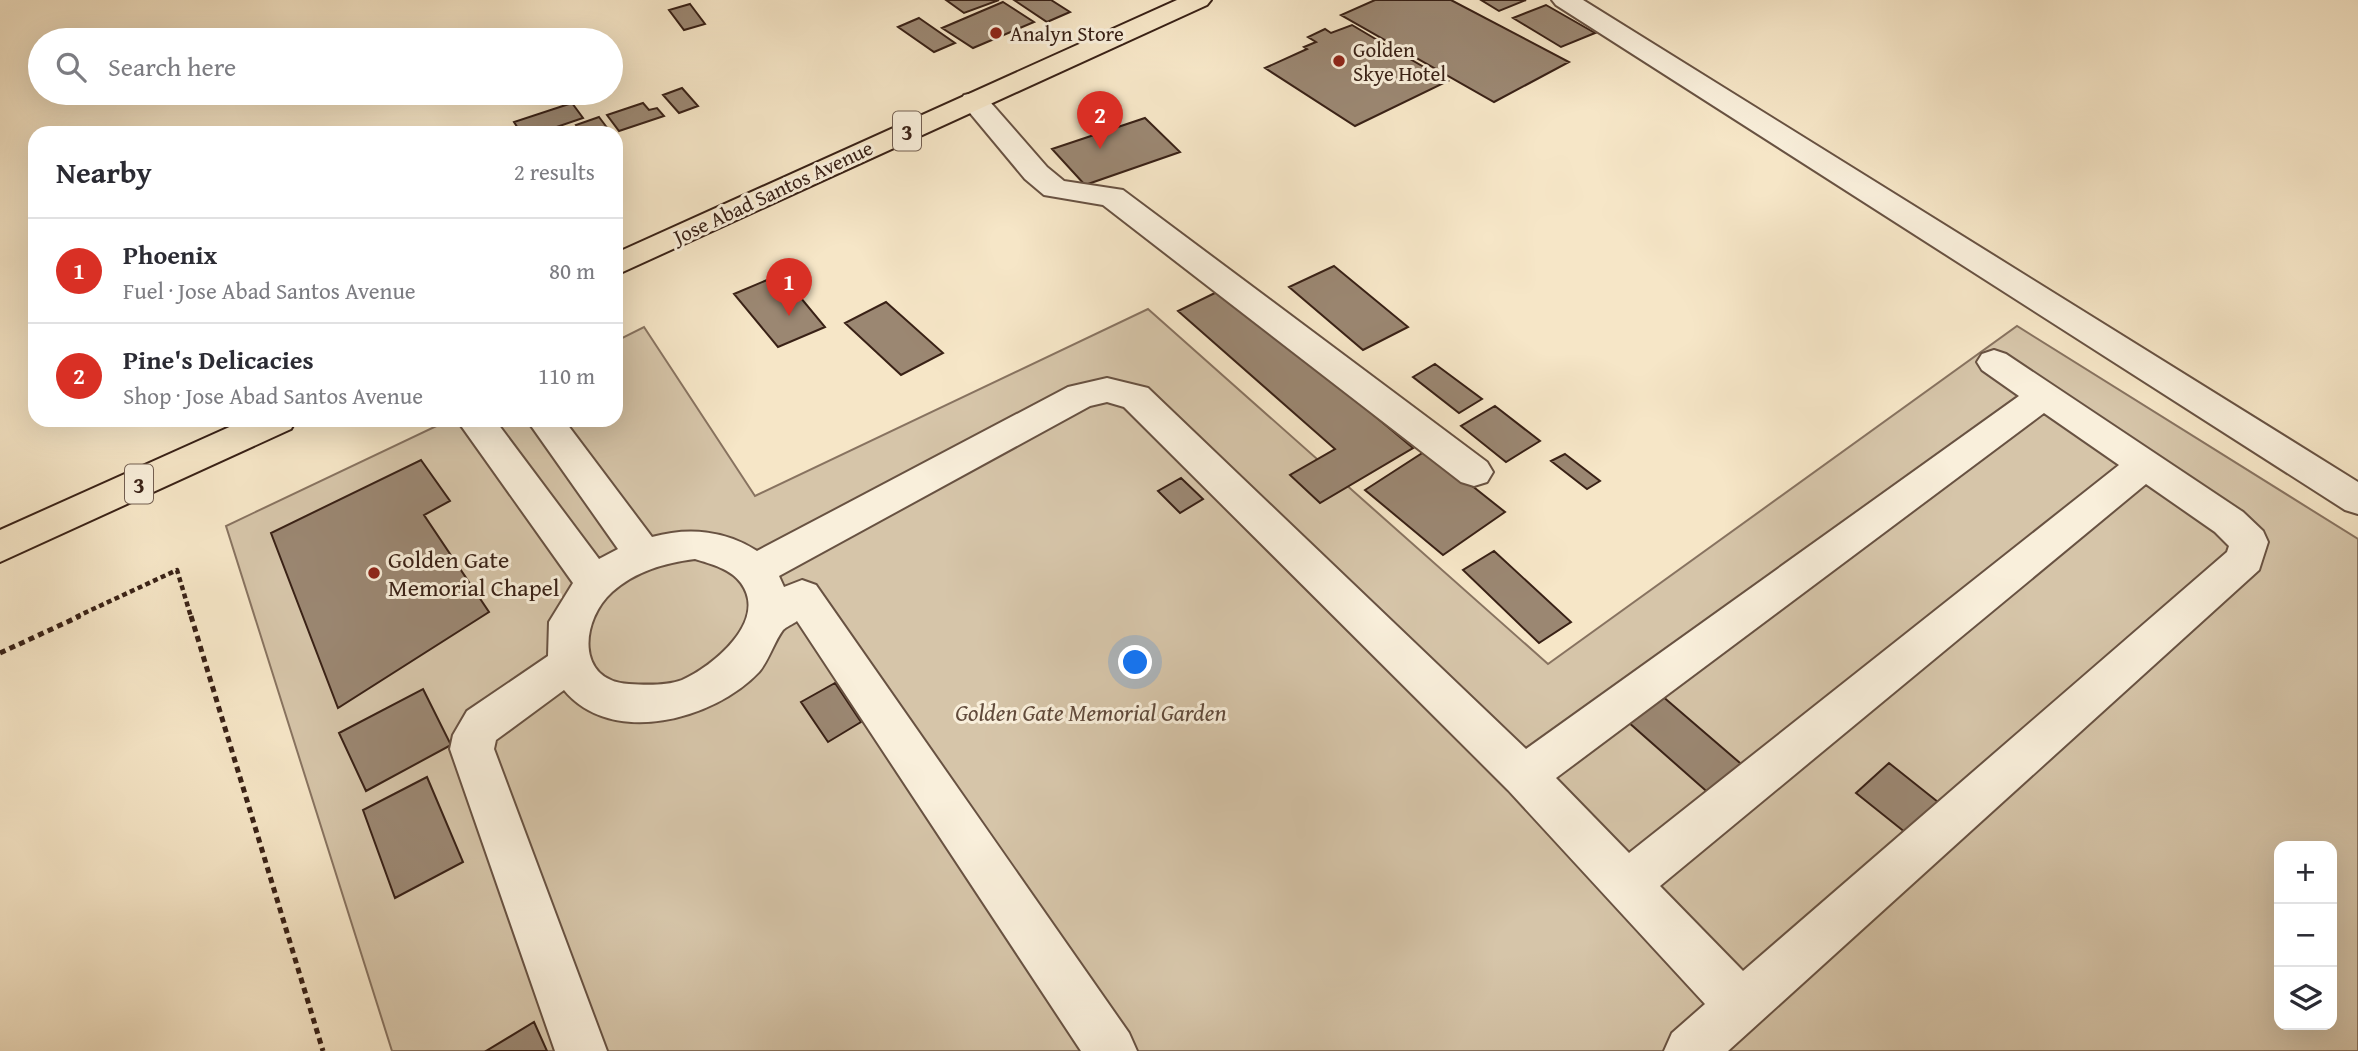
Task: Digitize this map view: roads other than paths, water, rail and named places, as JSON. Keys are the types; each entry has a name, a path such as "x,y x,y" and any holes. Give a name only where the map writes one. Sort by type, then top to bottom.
{"highway":[{"name":"Jose Abad Santos Avenue","path":"623,262 1198,0"},
{"name":"3","path":"0,547 263,427"}],"street":[{"path":"1565,0 2358,500"},
{"path":"974,101 1036,173 1055,189 1112,197 1474,472"},
{"path":"1690,1051 2245,559 2249,542 2229,522 1994,362"},
{"path":"756,570 1080,396 1107,390 1136,397 1524,776 1741,1005"},
{"path":"1524,776 2043,396"},
{"path":"480,427 595,583"},
{"path":"550,427 643,554"},
{"path":"1625,885 2144,465"},
{"path":"695,544 720,548 740,557 756,570 767,592 768,619 754,648 729,675 693,694 654,704 616,702 587,688 569,664 569,623 595,583 617,566 643,554 695,544"},
{"path":"768,619 802,596 1111,1051"},
{"path":"569,664 482,724 475,735 472,749 580,1051"}],"place":[{"name":"Analyn Store","path":"996,33"},
{"name":"Golden Skye Hotel","path":"1339,61"},
{"name":"Pine's Delicacies","path":"1100,149"},
{"name":"Phoenix","path":"789,316"},
{"name":"Golden Gate Memorial Chapel","path":"374,573"}],"park label":[{"name":"Golden Gate Memorial Garden","path":"1091,712"}]}
